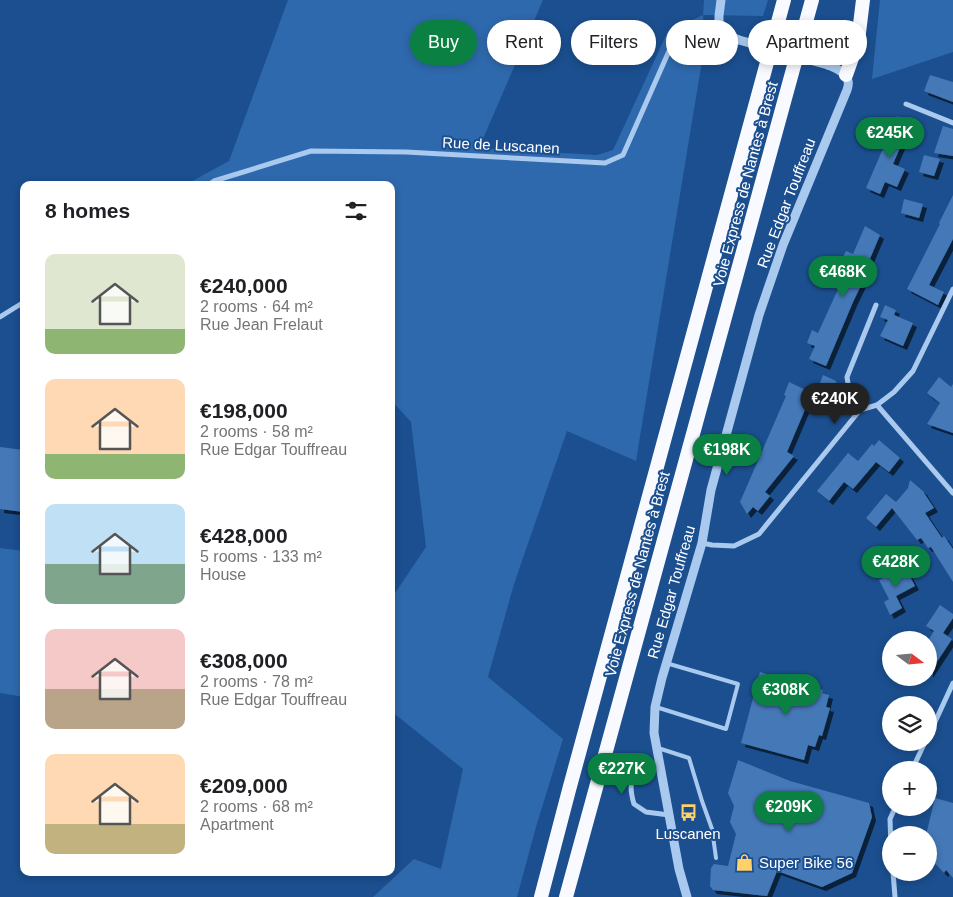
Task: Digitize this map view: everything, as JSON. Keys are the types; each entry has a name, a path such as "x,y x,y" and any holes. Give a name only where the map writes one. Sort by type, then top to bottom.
{"highway":[{"name":"Voie Express de Nantes à Brest","path":"541,897 784,0"},
{"name":"Voie Express de Nantes à Brest","path":"566,897 812,0"},
{"path":"846,75 858,40 864,0"}],"street":[{"path":"719,20 721,0"},
{"path":"738,40 828,65 846,75"},
{"name":"Rue de Luscanen","path":"214,181 311,151 406,152 605,163 623,155 666,58"},
{"name":"Rue Edgar Touffreau","path":"687,897 656,748 654,733 655,707 666,663 702,543 711,490 760,315 783,245 847,90 848,81 846,75"},
{"path":"906,104 953,123"},
{"path":"702,543 734,546 759,534 860,410 877,405 894,392 912,371 953,290"},
{"path":"0,317 20,304"},
{"path":"860,410 850,396 847,378 876,305"},
{"path":"877,405 953,492"},
{"path":"937,718 953,684"},
{"path":"660,765 638,772 632,780 632,796 634,804 646,812 669,815"},
{"path":"893,881 895,897"}],"lane":[{"path":"655,707 726,729 738,684 666,663"},
{"path":"656,748 689,758 712,828 716,858"}],"shaded area":[{"path":"288,0 543,0 534,20 487,20 487,65 515,65 479,148 597,155 613,150 652,65 656,65 656,57 666,35 666,65 701,65 636,461 567,431 514,584 488,677 563,739 517,897 373,897 414,859 441,869 463,769 395,714 395,593 426,547 411,422 395,404 395,181 192,181 229,161"},
{"path":"704,0 768,0 763,16 703,15"},
{"path":"880,0 953,0 953,52 872,79"},
{"path":"703,15 703,20 692,20"},
{"path":"0,548 20,550 20,696 0,693"}],"building":[{"path":"930,75 953,82 953,102 924,91"},
{"path":"897,116 911,122 893,164 905,169 897,187 885,182 880,194 866,188"},
{"path":"943,126 953,129 953,156 934,153"},
{"path":"924,155 940,159 934,176 919,172"},
{"path":"953,195 953,239 929,285 944,292 938,305 907,289"},
{"path":"904,199 923,204 919,218 901,213"},
{"path":"865,226 880,235 864,273 866,275 826,366 809,359 815,346 807,343 812,330 818,333 845,274 847,266 840,263 846,251 853,254"},
{"path":"885,305 896,310 894,315 913,323 903,346 880,336 888,320 880,317"},
{"path":"823,375 836,381 839,393 816,393"},
{"path":"939,377 951,387 953,384 953,433 927,424 940,403 927,393"},
{"path":"789,382 812,393 787,452 794,456 765,492 770,496 758,511 753,507 747,514 740,502 786,396 784,395"},
{"path":"879,440 900,458 889,472 876,462 853,489 844,482 829,501 817,491 848,453 858,461 872,444 874,446"},
{"path":"0,447 20,450 20,512 0,509"},
{"path":"910,480 924,492 934,508 925,513 942,538 944,536 953,549 953,582 931,547 928,548 921,538 917,540 892,508 876,527 866,518 886,494 896,502 908,488"},
{"path":"905,567 915,586 896,596 902,608 890,615 884,602 889,599 879,580"},
{"path":"940,605 953,614 953,618 943,633 952,639 938,660 938,631 934,631 926,626"},
{"path":"760,672 790,681 790,678 801,681 801,684 823,690 822,693 829,695 826,707 830,708 822,736 819,735 815,747 808,745 804,760 741,743"},
{"path":"738,760 790,781 869,803 872,817 852,873 822,887 777,871 767,896 713,890 710,886 711,868 714,864 728,866 736,834 730,822 734,806 728,793"},
{"path":"937,799 953,803 953,878 946,870 944,873 937,866 937,826 928,826 931,816 937,816"}],"place":[{"name":"Luscanen","path":"688,812"},
{"name":"Super Bike 56","path":"745,862"}]}
